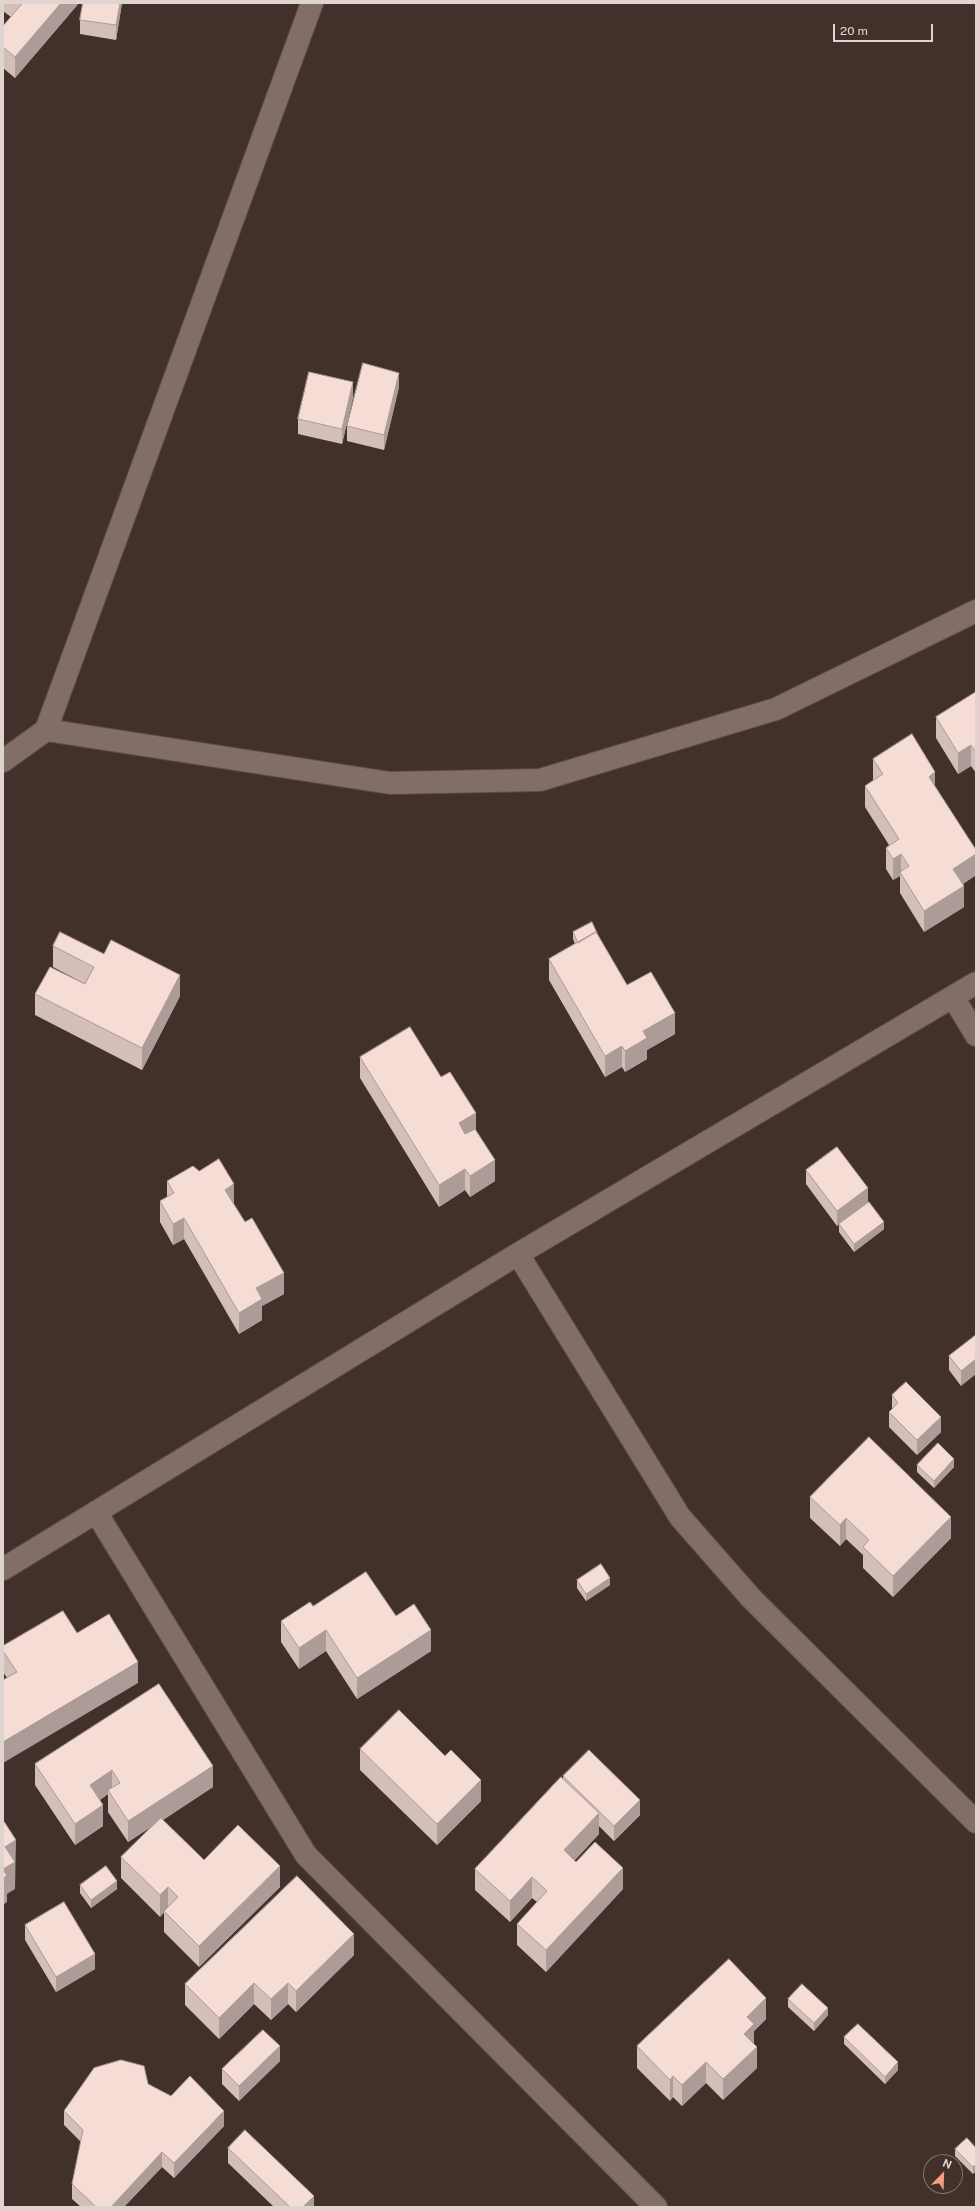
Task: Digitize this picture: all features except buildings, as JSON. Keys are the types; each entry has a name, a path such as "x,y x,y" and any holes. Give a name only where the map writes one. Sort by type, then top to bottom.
{"street":[{"path":"3,761 46,730 312,3"},
{"path":"46,730 390,783 540,780 776,709 976,611"},
{"path":"3,1569 518,1254 976,983"},
{"path":"953,997 976,1035"},
{"path":"518,1254 680,1517 750,1598 976,1822"},
{"path":"96,1512 306,1855 656,2207"}]}
